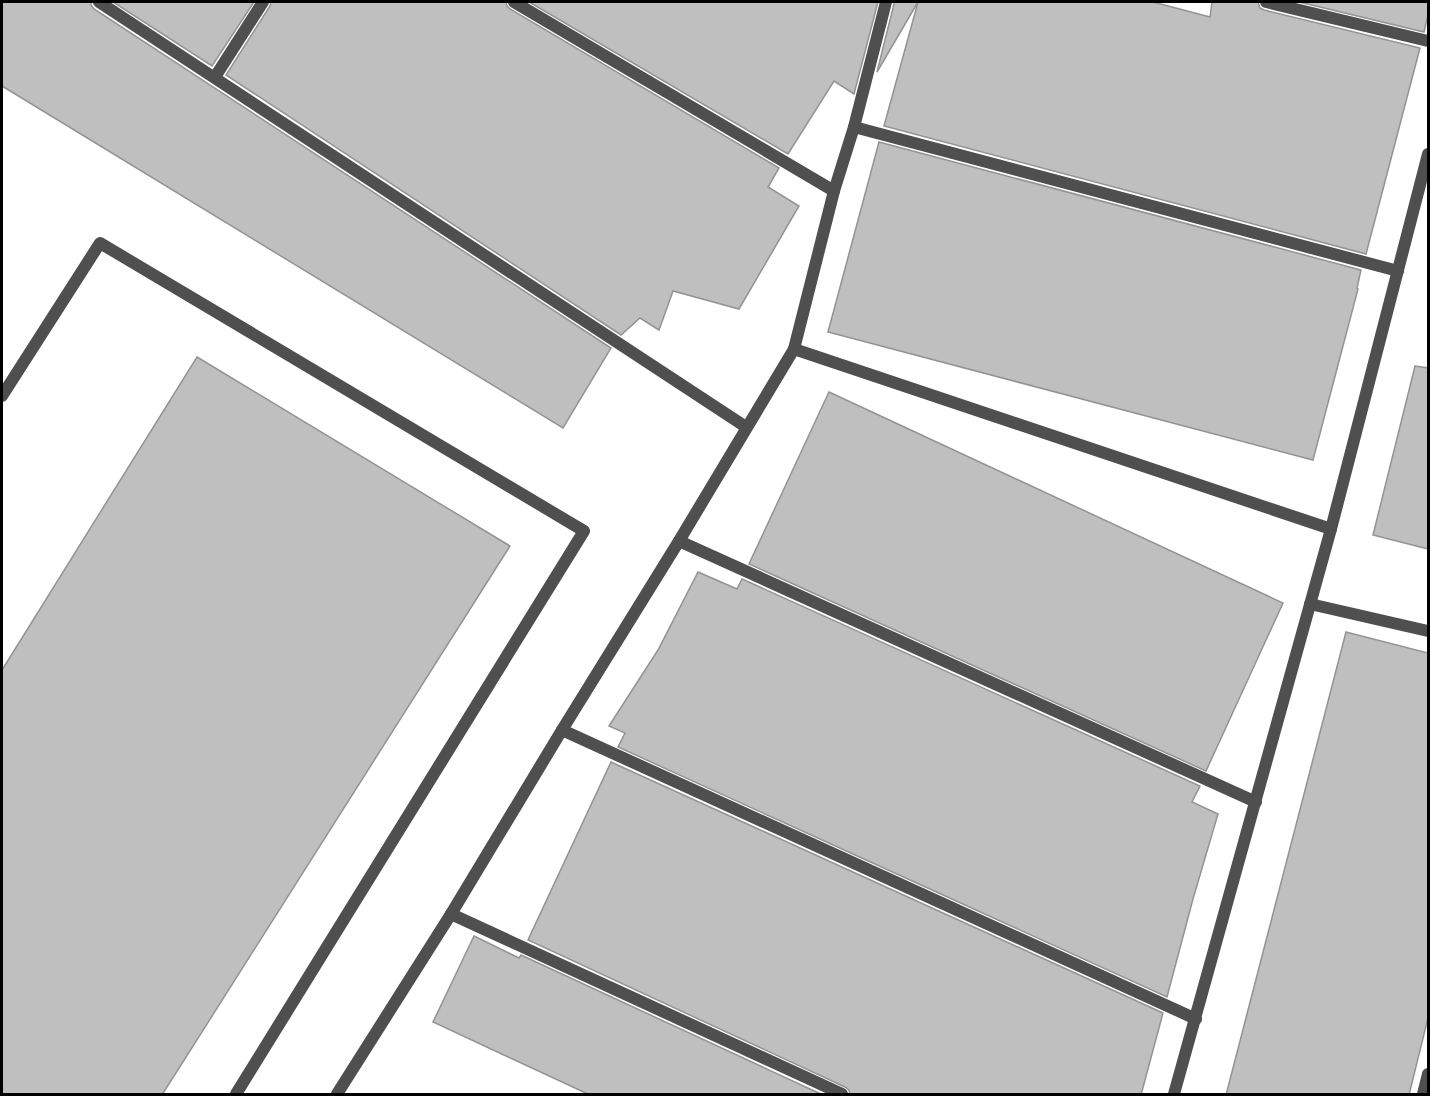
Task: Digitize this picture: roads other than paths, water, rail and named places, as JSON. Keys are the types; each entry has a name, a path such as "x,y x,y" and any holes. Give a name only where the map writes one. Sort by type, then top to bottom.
{"street":[{"path":"99,2 746,427"},
{"path":"215,77 263,2"},
{"path":"514,2 834,191"},
{"path":"337,1095 451,914 794,349 834,191 854,127 886,2"},
{"path":"1266,2 1428,41"},
{"path":"854,127 1398,271"},
{"path":"1174,1095 1310,604 1428,154"},
{"path":"2,396 100,243 584,531 236,1095"},
{"path":"794,349 1330,529"},
{"path":"679,541 1256,802"},
{"path":"1310,604 1428,632"},
{"path":"562,730 1196,1019"},
{"path":"451,914 843,1095"},
{"path":"1423,1095 1428,1074"}]}
